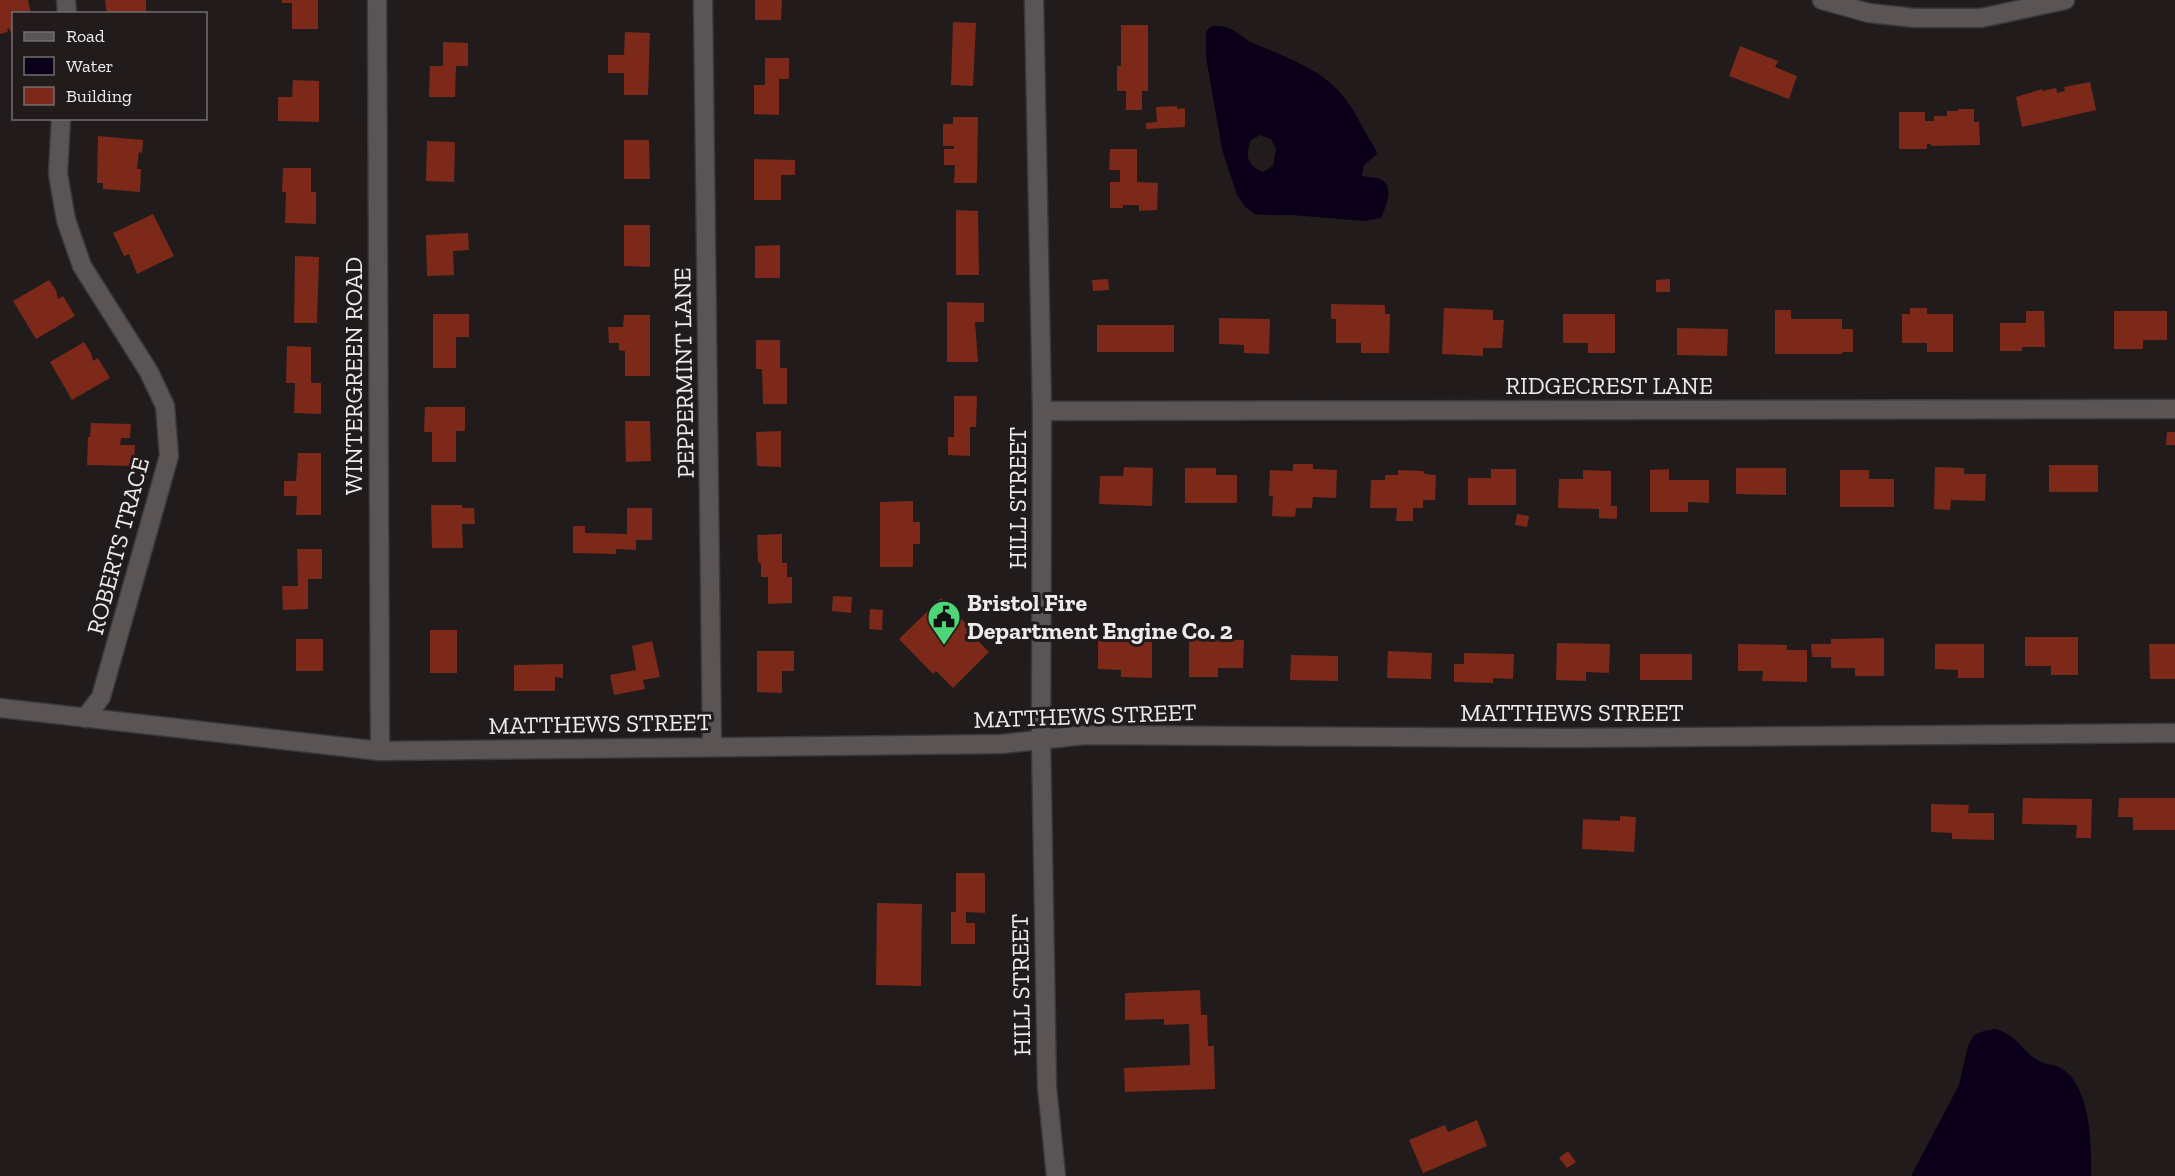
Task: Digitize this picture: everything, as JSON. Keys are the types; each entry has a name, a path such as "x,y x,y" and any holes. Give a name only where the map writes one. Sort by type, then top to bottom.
{"street":[{"name":"WINTERGREEN ROAD","path":"377,0 380,751"},
{"name":"PEPPERMINT LANE","path":"703,0 712,746"},
{"name":"HILL STREET","path":"1034,0 1042,411 1041,740 1047,1087 1056,1176"},
{"path":"1822,0 1869,13 1915,18 1981,18 2065,0"},
{"name":"ROBERTS TRACE","path":"61,120 58,174 66,220 82,266 149,372 165,406 169,456 101,697 85,718"},
{"name":"RIDGECREST LANE","path":"1042,411 2175,409"},
{"name":"MATTHEWS STREET","path":"0,708 380,751 1001,744 1085,735 1567,738 2175,733"}],"water":[{"path":"1210,27 1228,28 1253,43 1306,66 1330,82 1340,92 1356,115 1377,154 1364,165 1362,176 1380,179 1388,188 1387,204 1381,218 1364,221 1267,215 1255,214 1245,207 1237,195 1222,149 1206,57 1206,32","holes":["1260,135 1271,139 1276,149 1273,166 1263,172 1254,167 1249,160 1249,146 1251,140"]},
{"path":"1995,1029 2009,1035 2039,1061 2061,1068 2071,1077 2084,1102 2088,1118 2091,1176 1911,1176 1959,1085 1968,1046 1974,1035"}],"building":[{"path":"0,0 28,0 31,12 12,12 12,36 9,28 8,32 0,34"},
{"path":"105,0 146,0 146,11 151,11 151,12 107,12"},
{"path":"282,0 318,0 318,29 292,29 292,3 282,3"},
{"path":"755,0 782,0 781,20 755,20"},
{"path":"953,22 976,23 973,86 951,85"},
{"path":"1121,25 1148,25 1148,91 1142,91 1142,110 1126,110 1126,91 1117,91 1117,66 1121,66"},
{"path":"625,32 650,33 648,95 624,95 624,73 608,73 608,55 624,55"},
{"path":"443,42 468,43 468,66 456,66 455,97 429,97 430,66 443,66"},
{"path":"1740,46 1778,61 1775,67 1797,76 1789,99 1729,76"},
{"path":"765,58 789,58 789,79 779,79 779,115 754,114 754,85 765,85"},
{"path":"293,80 319,81 319,122 278,121 278,97 292,97"},
{"path":"2090,82 2096,110 2022,127 2016,97 2042,89 2042,91 2056,88 2057,93 2065,91 2064,87"},
{"path":"1177,106 1177,109 1185,108 1185,127 1146,129 1146,123 1157,122 1156,107"},
{"path":"1958,109 1974,109 1974,122 1979,122 1980,145 1931,146 1927,144 1927,149 1899,149 1899,112 1925,112 1925,121 1934,121 1934,116 1947,116 1947,111 1958,111"},
{"path":"953,117 978,117 977,183 954,183 955,165 944,165 944,149 954,149 954,146 943,146 943,124 953,124"},
{"path":"98,136 143,140 137,169 141,169 140,192 103,189 103,183 97,183"},
{"path":"624,140 649,140 650,179 624,179"},
{"path":"427,141 455,142 454,182 426,181"},
{"path":"1110,149 1137,149 1137,182 1158,183 1157,210 1139,211 1139,205 1110,208 1110,182 1120,182 1120,170 1109,170"},
{"path":"754,159 795,160 795,175 781,175 781,200 754,200"},
{"path":"283,168 311,168 311,192 316,192 316,224 285,223 286,192 282,192"},
{"path":"956,210 978,211 979,275 956,275"},
{"path":"153,214 174,256 137,274 129,254 124,256 113,233"},
{"path":"624,225 650,225 650,267 624,266"},
{"path":"468,233 469,250 453,251 454,275 427,276 426,235"},
{"path":"780,245 780,278 755,278 755,246"},
{"path":"295,256 319,257 317,323 294,323"},
{"path":"1108,279 1109,290 1093,291 1092,280"},
{"path":"1670,279 1670,292 1656,292 1656,280"},
{"path":"49,280 56,290 58,299 63,296 75,316 36,339 13,301"},
{"path":"947,302 984,303 984,322 975,322 978,362 947,362"},
{"path":"1331,304 1385,305 1385,314 1390,314 1389,353 1361,353 1361,343 1336,343 1336,319 1331,319"},
{"path":"1444,308 1493,310 1493,320 1504,320 1502,348 1483,348 1483,356 1442,354"},
{"path":"1910,308 1927,308 1927,314 1953,314 1953,352 1927,352 1927,343 1902,343 1902,314 1910,314"},
{"path":"1775,310 1791,310 1791,319 1842,319 1842,329 1853,329 1853,352 1775,354"},
{"path":"2026,311 2044,311 2045,347 2022,347 2022,351 2000,351 2000,323 2026,323"},
{"path":"2114,311 2167,311 2167,340 2143,340 2143,349 2114,349"},
{"path":"433,314 469,314 469,337 456,337 456,368 433,368"},
{"path":"1563,314 1615,314 1615,353 1588,353 1588,343 1563,343"},
{"path":"624,315 650,315 650,376 625,376 625,351 619,350 619,343 609,343 608,327 623,327"},
{"path":"1219,318 1270,319 1269,354 1244,353 1244,345 1219,344"},
{"path":"1097,325 1174,325 1174,352 1097,352"},
{"path":"1677,328 1728,329 1727,356 1677,355"},
{"path":"756,340 780,340 780,368 787,368 787,404 763,404 762,369 756,369"},
{"path":"84,342 93,361 98,358 110,378 72,400 50,362"},
{"path":"287,346 311,347 311,383 321,383 321,414 294,413 295,383 286,383"},
{"path":"954,396 977,396 976,427 970,427 970,456 948,455 948,437 954,437"},
{"path":"425,407 465,407 465,431 456,431 456,462 432,462 432,432 424,432"},
{"path":"625,421 650,421 651,461 626,462"},
{"path":"91,423 131,424 130,438 121,438 120,445 135,445 134,466 87,465"},
{"path":"781,431 781,467 757,466 756,432"},
{"path":"2167,432 2175,432 2175,445 2166,445"},
{"path":"298,453 321,453 321,515 296,515 297,496 284,496 284,481 296,481"},
{"path":"1293,464 1313,464 1313,469 1337,470 1336,498 1313,497 1312,508 1296,508 1295,517 1272,516 1273,496 1269,496 1270,470 1293,471"},
{"path":"2049,465 2098,465 2098,492 2049,492"},
{"path":"1124,467 1153,468 1152,506 1099,504 1100,476 1123,476"},
{"path":"1935,467 1964,468 1964,474 1986,474 1985,501 1951,500 1950,510 1934,509"},
{"path":"1185,468 1216,468 1216,475 1237,475 1237,503 1185,503"},
{"path":"1736,468 1786,468 1786,495 1736,494"},
{"path":"1491,469 1516,469 1516,505 1468,505 1468,478 1491,478"},
{"path":"1669,469 1669,480 1709,480 1709,503 1688,502 1688,512 1650,512 1650,470"},
{"path":"1398,470 1423,471 1425,474 1436,475 1435,500 1423,500 1423,508 1413,508 1413,521 1396,521 1397,508 1370,508 1371,480 1385,480 1385,475 1398,475"},
{"path":"1583,470 1611,471 1611,506 1617,506 1617,519 1599,518 1599,509 1558,508 1559,479 1583,479"},
{"path":"1840,470 1869,470 1869,479 1894,479 1894,507 1840,507"},
{"path":"913,501 913,522 920,522 920,544 913,544 913,567 880,567 880,502"},
{"path":"431,505 462,505 462,508 474,508 475,524 462,524 463,548 432,548"},
{"path":"627,508 652,508 652,540 636,540 636,550 616,549 616,554 573,553 573,526 585,526 585,533 627,534"},
{"path":"1517,514 1529,516 1527,527 1515,525"},
{"path":"782,534 782,563 787,563 787,577 792,577 792,603 768,604 768,577 761,577 757,535"},
{"path":"297,549 322,549 322,579 308,579 308,609 283,610 282,586 298,586"},
{"path":"833,596 852,597 851,613 832,611"},
{"name":"Bristol Fire Department Engine Co. 2","path":"941,598 975,633 972,635 989,652 953,688 936,671 933,674 899,639"},
{"path":"870,609 883,610 882,630 869,629"},
{"path":"430,630 457,630 457,673 430,673"},
{"path":"2025,637 2078,637 2078,675 2051,675 2051,666 2025,666"},
{"path":"1884,638 1884,676 1855,676 1855,668 1831,668 1831,657 1812,657 1811,644 1831,644 1831,639"},
{"path":"296,639 323,639 323,671 296,671"},
{"path":"1189,639 1244,640 1243,668 1218,668 1218,677 1189,677"},
{"path":"652,641 660,677 643,680 645,689 614,695 610,675 636,670 632,646"},
{"path":"1098,641 1152,642 1152,678 1121,677 1121,670 1098,669"},
{"path":"1557,643 1610,644 1609,673 1586,672 1586,681 1556,680"},
{"path":"1738,644 1787,645 1787,650 1807,650 1807,682 1762,681 1763,671 1738,671"},
{"path":"1935,644 1984,644 1984,678 1958,678 1958,670 1935,669"},
{"path":"2149,644 2175,644 2175,679 2150,679"},
{"path":"757,651 794,651 794,671 782,671 782,693 757,692"},
{"path":"1388,651 1432,653 1431,679 1387,678"},
{"path":"1464,653 1514,654 1513,679 1493,678 1493,683 1454,682 1454,664 1464,664"},
{"path":"1640,654 1692,654 1692,680 1640,680"},
{"path":"1291,655 1338,656 1338,681 1290,680"},
{"path":"563,664 563,678 555,677 555,691 514,691 514,665"},
{"path":"2023,798 2092,799 2091,838 2076,838 2077,825 2022,824"},
{"path":"2119,798 2175,798 2175,830 2133,830 2133,817 2118,817"},
{"path":"1931,804 1969,805 1968,813 1994,813 1994,840 1952,839 1952,833 1931,832"},
{"path":"1620,816 1636,817 1634,852 1582,849 1583,819 1620,821"},
{"path":"956,873 985,873 985,913 966,912 966,923 975,923 975,944 951,944 951,912 956,912"},
{"path":"877,903 922,904 921,986 876,985"},
{"path":"1200,990 1201,1015 1207,1015 1208,1046 1214,1046 1215,1089 1125,1092 1124,1068 1190,1065 1189,1024 1164,1025 1164,1019 1125,1020 1125,993"},
{"path":"1477,1120 1487,1146 1423,1173 1409,1140 1445,1125 1448,1132"},
{"path":"1568,1151 1576,1162 1567,1168 1559,1158"}],"place":[{"name":"Bristol Fire Department Engine Co. 2","path":"944,646"}]}
